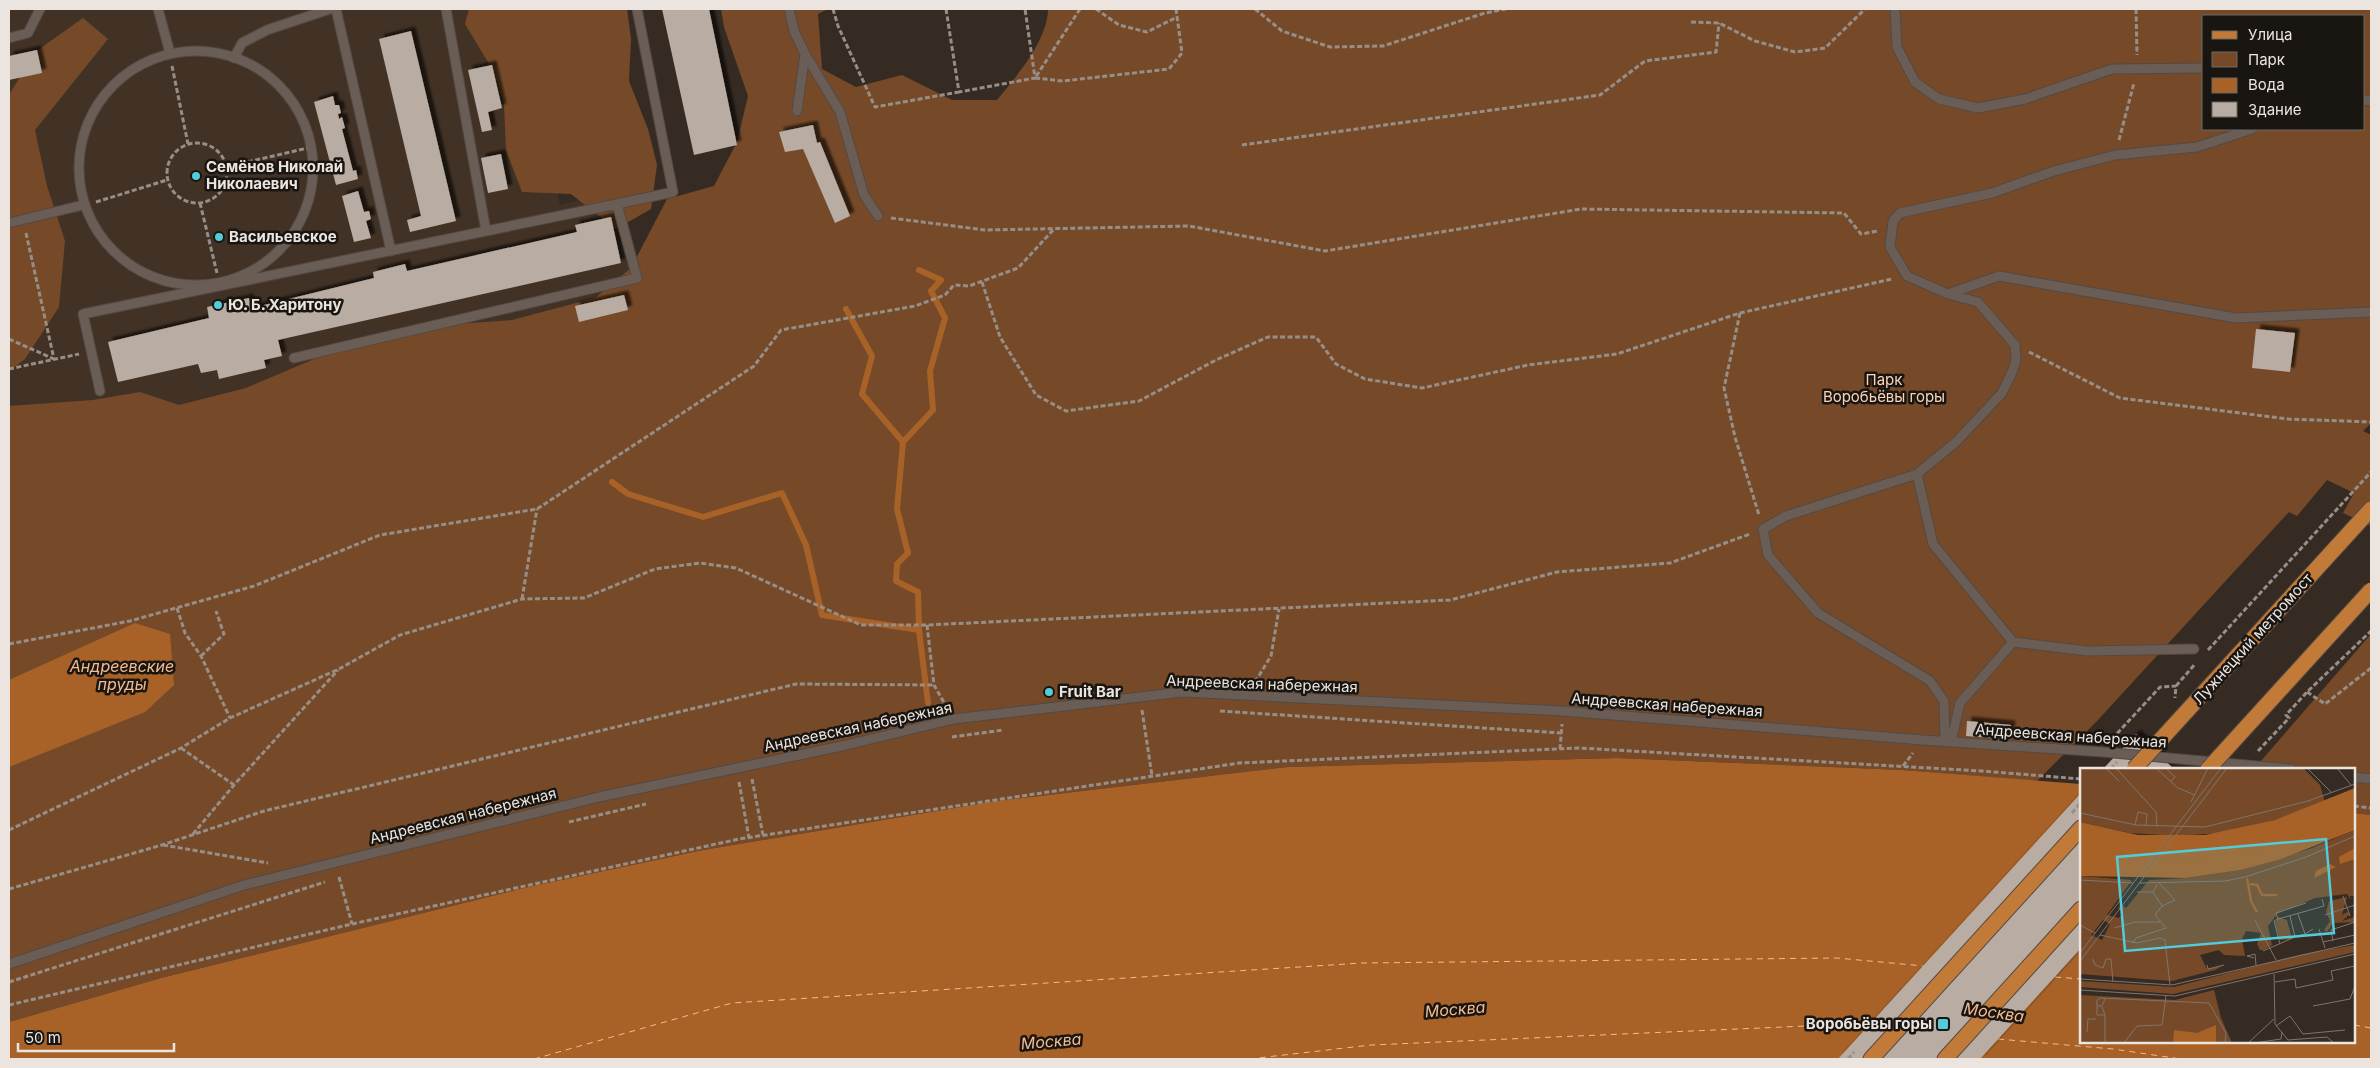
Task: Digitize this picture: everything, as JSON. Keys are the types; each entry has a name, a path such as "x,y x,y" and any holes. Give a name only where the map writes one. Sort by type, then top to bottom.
{"main road":[{"name":"Лужнецкий метромост","path":"2135,768 2371,509"},
{"path":"2209,768 2371,590"},
{"path":"1871,1059 2080,829"},
{"path":"1945,1059 2080,910"}],"lane":[{"path":"9,38 28,33 40,9"},
{"path":"158,9 170,54"},
{"path":"234,58 242,43 267,30 330,9"},
{"path":"336,9 390,251"},
{"path":"446,9 486,231"},
{"path":"100,390 83,314 220,284 673,192 637,9"},
{"path":"789,9 794,31 805,54 840,112 864,195 878,216"},
{"path":"1895,9 1897,48 1915,82 1939,99 1978,108 2025,99 2112,69 2202,68"},
{"path":"207,51 234,58 244,61 276,82 299,112 312,147 313,184 303,219 282,249 254,271 220,284 185,286 152,278 122,261 99,236 83,205 78,166 84,128 104,94 133,68 170,54 207,51"},
{"path":"797,111 805,54"},
{"path":"1948,741 1944,701 1930,681 1818,613 1768,555 1763,529 1786,516 1917,474 1956,442 2002,393 2016,361 2015,345 1978,302 1948,294 1907,276 1890,246 1894,221 1900,213 1992,193 2054,171 2115,155 2196,147 2249,130"},
{"path":"294,358 637,278 617,204"},
{"path":"9,223 83,205"},
{"path":"1948,294 1999,276 2236,318 2371,312"},
{"path":"1917,474 1932,544 2013,642 2087,651 2194,649"},
{"path":"1948,741 1960,703 2013,642"},
{"name":"Андреевская набережная","path":"9,964 244,885 599,797 842,746 954,719 1182,692 1524,708 2282,768"},
{"path":"2355,777 2371,779"}],"path":[{"path":"833,9 838,26 875,107 1035,78 1063,81 1169,69 1182,53 1176,9"},
{"path":"946,9 959,92"},
{"path":"1025,9 1035,78"},
{"path":"1035,78 1080,9"},
{"path":"1096,9 1119,26 1147,32 1177,17"},
{"path":"1254,9 1282,31 1330,47 1383,46 1485,11 1506,9"},
{"path":"1691,22 1719,23 1756,41 1795,52 1825,48 1865,9"},
{"path":"2115,155 2138,68 2136,9"},
{"path":"1242,145 1600,95 1645,61 1716,52 1719,23"},
{"path":"170,54 188,144"},
{"path":"188,144 208,145 223,158 226,167 227,177 224,187 214,198 200,203 181,199 173,193 167,180 167,165 172,156 188,144"},
{"path":"226,167 312,147"},
{"path":"83,205 167,180"},
{"path":"200,203 220,284"},
{"path":"878,216 985,230 1189,226 1325,250 1581,209 1844,213 1861,234 1892,229"},
{"path":"24,219 54,359"},
{"path":"9,644 130,621 254,586 380,535 537,509 754,366 781,330 915,306 946,295 954,285 969,286 1018,268 1054,229"},
{"path":"982,281 1000,337 1036,395 1066,411 1139,401 1218,360 1268,337 1316,337 1336,364 1365,379 1422,388 1528,365 1617,354 1740,313 1907,276"},
{"path":"9,830 181,748 230,718 339,669 400,635 522,599 584,598 655,569 700,563 736,568 861,625 927,625 1450,600 1558,572 1670,563 1763,529 1735,437 1724,388 1740,313"},
{"path":"9,339 54,359"},
{"path":"2015,345 2120,398 2288,419 2371,422"},
{"path":"9,369 91,351"},
{"path":"2174,699 2176,686 2371,472"},
{"path":"522,599 537,509"},
{"path":"177,608 185,633 201,656 230,718"},
{"path":"1256,696 1254,682 1271,656 1280,608"},
{"path":"201,656 224,634 216,611"},
{"path":"927,625 934,685 954,719"},
{"path":"2246,764 2289,718 2286,716 2307,692 2371,631"},
{"path":"2307,692 2325,704 2371,668"},
{"path":"193,835 234,785 339,669"},
{"path":"9,889 162,845 264,810 796,684 934,685"},
{"path":"2114,737 2160,687 2176,686"},
{"path":"1211,710 1561,733 1560,749"},
{"path":"1133,714 1152,712"},
{"path":"1143,713 1152,776"},
{"path":"1552,726 1572,727"},
{"path":"943,738 1010,729"},
{"path":"181,748 234,785"},
{"path":"9,1005 352,924 763,835 1239,763 1589,749 2080,779"},
{"path":"1906,749 1916,750"},
{"path":"729,785 762,778"},
{"path":"752,780 763,835"},
{"path":"739,783 748,838"},
{"path":"568,822 653,803"},
{"path":"2355,806 2371,808"},
{"path":"162,845 270,864"},
{"path":"9,982 349,874"},
{"path":"340,877 352,924"}],"shaded area":[{"path":"9,9 498,9 525,49 560,205 620,190 650,307 175,417 9,411"}],"green space":[{"path":"469,9 627,9 631,39 629,81 648,129 657,165 651,209 616,229 571,194 522,192 506,150 504,104 491,67 465,24"},
{"name":"Парк Воробьёвы горы","path":"721,9 828,9 818,14 822,69 856,87 902,75 952,100 997,100 1030,58 1043,33 1048,9 2371,9 2371,423 2363,431 2371,435 2371,526 2343,513 2354,493 2327,480 2297,516 2289,512 2097,721 2037,781 1902,770 1617,758 1288,767 996,801 703,850 528,887 161,978 9,1022 9,406 93,400 140,392 179,405 246,388 312,360 335,345 442,325 512,320 595,298 631,268 667,199 714,186 737,142 748,96 724,27"},
{"path":"83,18 108,39 35,130 47,186 65,241 59,307 25,359 9,371 9,95 35,52"},
{"path":"2371,634 2371,815 2355,813 2355,768 2255,768"}],"water":[{"name":"Андреевские пруды","path":"135,623 170,634 174,685 145,712 9,767 9,680"},
{"name":"Москва","path":"1617,758 1902,770 2080,784 2080,1043 2355,1043 2355,813 2371,815 2371,1059 9,1059 9,1022 161,978 528,887 703,850 996,801 1288,767"}],"building":[{"path":"662,9 709,9 737,145 694,155"},
{"path":"411,31 456,221 410,232 407,220 421,216 379,39"},
{"path":"37,50 42,73 9,80 9,56"},
{"path":"492,65 502,108 488,112 492,130 482,132 468,70"},
{"path":"333,96 335,105 339,105 341,113 338,114 339,119 342,117 345,128 342,129 353,171 356,170 358,179 336,185 314,102"},
{"path":"813,125 817,143 820,142 850,216 835,223 803,149 785,152 779,132"},
{"path":"501,154 508,189 488,193 481,158"},
{"path":"358,191 364,212 369,211 371,219 366,221 371,238 354,242 342,196"},
{"path":"611,217 621,263 278,340 282,356 264,360 266,368 219,379 217,370 201,373 198,364 118,382 108,342 209,318 207,307 249,298 252,308 374,278 373,272 405,264 407,271 577,232 575,225"},
{"path":"624,295 628,310 579,322 575,306"},
{"path":"2256,329 2295,333 2290,372 2252,368"},
{"path":"1967,721 2011,725 2009,739 1966,736"},
{"path":"2136,734 2173,768 2104,768"},
{"path":"2080,794 2080,949 1980,1059 1838,1059"}],"waterway":[{"path":"903,442 933,410 930,371 945,318 931,291 941,280 919,270"},
{"path":"846,309 872,356 862,394 903,442 897,509 908,553 897,564 896,581 918,592 919,630 928,703"},
{"path":"612,482 628,494 703,517 782,493 806,545 822,615 919,630"}],"ferry route":[{"path":"534,1059 732,1003 1362,963 1837,958 1924,966"},
{"path":"2055,977 2080,979"},
{"path":"1249,1059 1371,1045 1829,1025 1867,1028"},
{"path":"2355,1025 2371,1028"},
{"path":"1998,1039 2113,1049 2181,1059"}],"place":[{"name":"Семёнов Николай Николаевич","path":"196,176"},
{"name":"Васильевское","path":"219,237"},
{"name":"Ю. Б. Харитону","path":"218,305"},
{"name":"Fruit Bar","path":"1049,692"},
{"name":"Воробьёвы горы","path":"1943,1024"}]}
